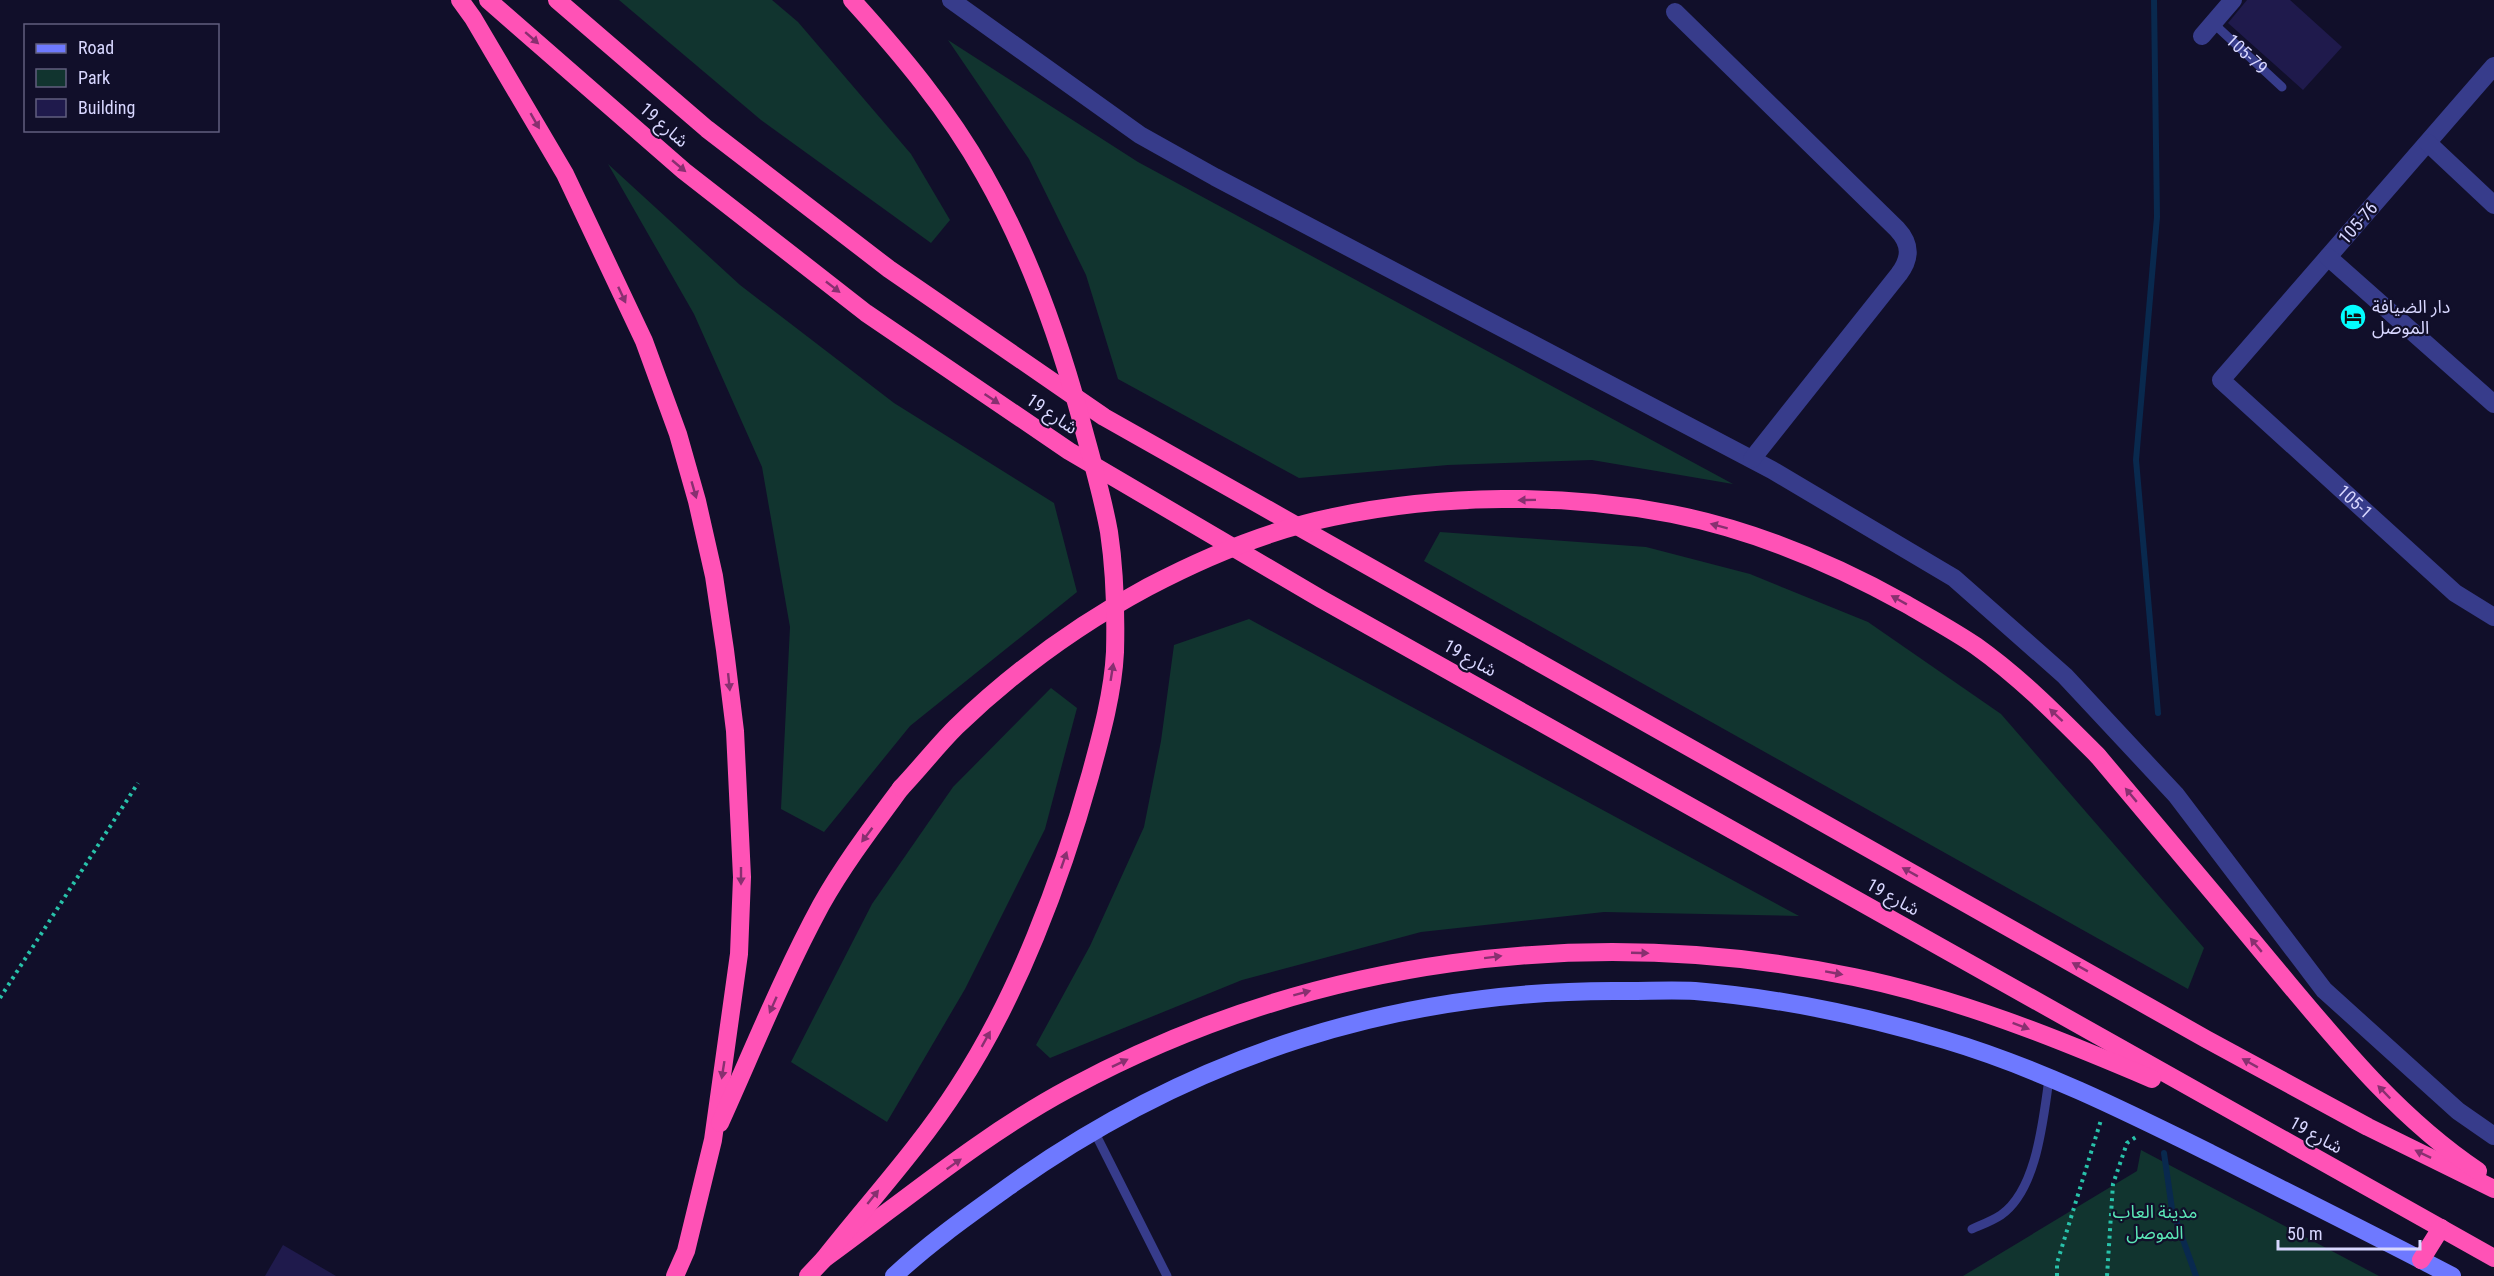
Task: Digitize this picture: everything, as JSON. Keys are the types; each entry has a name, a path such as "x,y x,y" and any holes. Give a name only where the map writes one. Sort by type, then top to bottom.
{"highway":[{"path":"460,0 473,18 565,174 644,341 678,434 697,501 714,576 735,730 742,877 739,954 713,1140 686,1251 675,1276"},
{"name":"شارع 19","path":"488,0 684,171 866,313 1070,451 1342,610 2494,1258"},
{"name":"شارع 19","path":"558,0 707,129 889,269 1104,417 2206,1039 2368,1128 2494,1189"},
{"path":"808,1276 824,1260 959,1087 997,1018 1045,909 1081,809 1103,731 1115,656 1114,580 1108,530 1067,369 1045,305 1014,233 984,172 943,109 897,50 852,0"},
{"path":"713,1140 786,976 821,905 855,850 902,788 955,729 1018,673 1073,633 1146,588 1196,563 1256,540 1331,517 1400,506 1470,501 1540,500 1609,505 1671,514 1723,527 1832,567 1879,589 1976,646 2023,683 2098,756 2367,1076 2436,1141 2494,1182"},
{"path":"824,1260 1013,1122 1069,1088 1203,1026 1274,1001 1350,981 1422,967 1498,956 1581,951 1714,956 1856,977 2001,1018 2230,1111"},
{"path":"2421,1260 2441,1228"}],"main road":[{"path":"894,1276 976,1210 1036,1166 1153,1098 1220,1067 1293,1040 1377,1018 1444,1005 1535,993 1601,990 1694,991 1783,1003 1866,1020 1947,1041 2107,1102 2452,1276"}],"street":[{"path":"951,0 1140,135 1752,459 1954,578 2065,676 2176,795 2324,990 2458,1111 2494,1136"},
{"name":"105-79","path":"2207,29 2234,0"},
{"path":"1675,12 1897,229 1908,246 1909,256 1899,274 1752,459"},
{"name":"105-76","path":"2221,380 2494,66"},
{"path":"2428,143 2494,205"},
{"path":"2328,257 2494,404"},
{"name":"105-1","path":"2221,380 2455,593 2494,617"}],"lane":[{"name":"105-79","path":"2207,29 2282,87"},
{"path":"1972,1230 2002,1214 2022,1192 2040,1137 2049,1079"},
{"path":"1094,1131 1167,1276"}],"path":[{"path":"0,998 138,783"},
{"path":"2057,1276 2057,1263 2107,1102"},
{"path":"2107,1276 2113,1184 2127,1143 2155,1126"}],"green space":[{"path":"619,0 772,0 798,22 911,154 950,220 931,243 761,120"},
{"path":"948,40 1138,162 1733,484 1592,460 1448,465 1299,478 1118,379 1086,275 1029,159"},
{"path":"608,164 740,285 894,403 1054,503 1077,592 910,726 824,832 781,809 790,627 762,467 694,314"},
{"path":"1440,532 1646,547 1750,574 1868,622 2001,714 2204,948 2188,989 1424,561"},
{"path":"1249,619 1799,916 1604,912 1421,932 1242,980 1050,1058 1036,1045 1090,946 1144,827 1161,741 1174,645"},
{"path":"1051,688 1077,708 1045,829 965,989 887,1122 791,1062 872,904 953,787"},
{"name":"مدينة العاب الموصل","path":"2141,1150 2379,1276 1963,1276 2137,1171"}],"building":[{"path":"2247,0 2290,0 2342,47 2303,90 2228,23"},
{"path":"283,1245 336,1276 265,1276"}],"waterway":[{"path":"2154,0 2157,217 2136,460 2158,713"},
{"path":"2164,1153 2172,1209 2196,1276"}],"place":[{"name":"دار الضيافة الموصل","path":"2353,317"}]}
